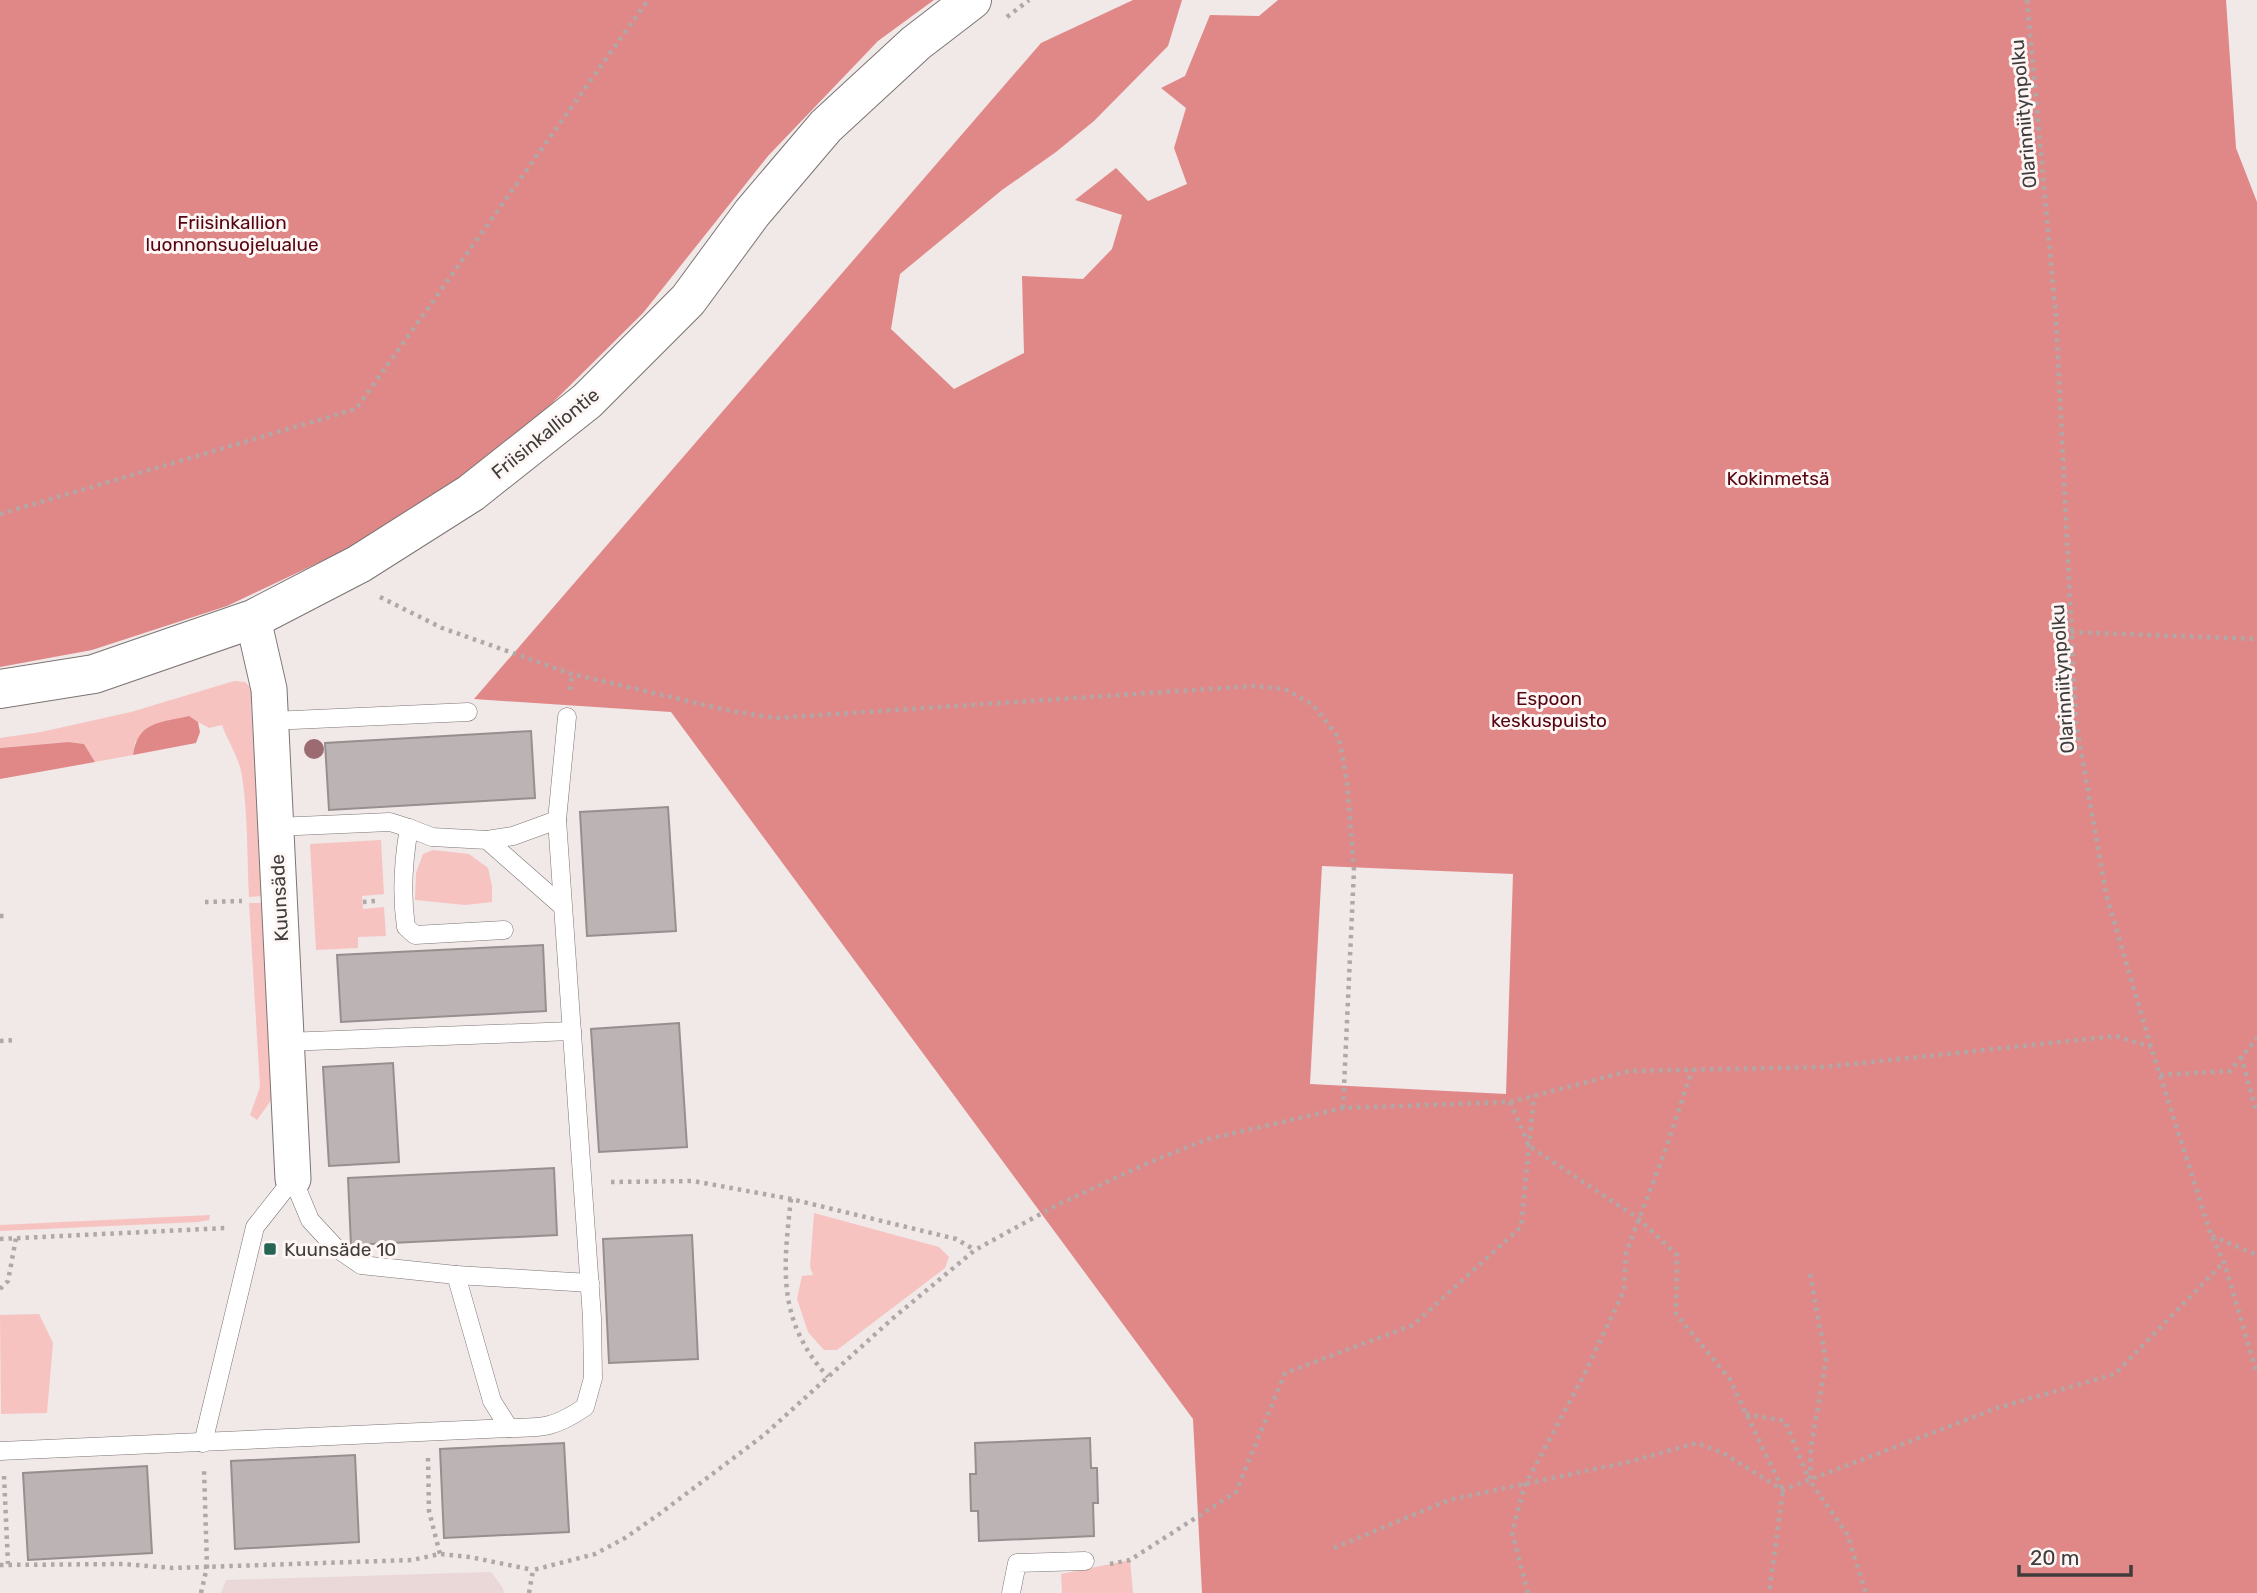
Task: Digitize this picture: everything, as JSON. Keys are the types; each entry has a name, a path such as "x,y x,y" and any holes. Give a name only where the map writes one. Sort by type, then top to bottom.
{"main road":[{"name":"Friisinkalliontie","path":"0,689 94,674 253,619 359,564 471,493 587,401 688,300 752,213 827,126 916,43 972,0"}],"street":[{"name":"Kuunsäde","path":"253,619 269,689 293,1179"}],"lane":[{"path":"271,721 468,712"},
{"path":"1,1451 543,1428 568,1418 585,1407 593,1378 593,1318 557,820 567,717"},
{"path":"275,827 390,822 432,837 487,840 513,836 557,820"},
{"path":"409,828 403,857 402,886 406,927 415,935 504,930"},
{"path":"487,840 562,906"},
{"path":"285,1042 572,1031"},
{"path":"203,1443 255,1227 293,1179 310,1220 335,1247 361,1265 456,1275 590,1283"},
{"path":"456,1275 492,1401 509,1428"},
{"path":"1011,1593 1017,1563 1085,1561"}],"path":[{"path":"0,514 356,409 648,0"},
{"name":"Olarinniitynpolku","path":"2027,0 2056,318 2076,722 2106,894 2151,1047 2211,1235 2224,1262 2257,1374"},
{"path":"380,597 442,628 572,674 731,711 776,718 1254,686 1285,689 1313,705 1339,738 1347,782 1354,870 1343,1108"},
{"path":"2071,632 2257,639"},
{"path":"205,902 245,900"},
{"path":"0,916 8,916"},
{"path":"0,1565 207,1567 412,1560 440,1554 470,1557 533,1570 596,1554 625,1538 764,1435 892,1319 975,1250 1057,1205 1150,1162 1208,1139 1343,1108 1510,1102 1629,1071 1824,1067 2116,1036 2151,1047"},
{"path":"2160,1075 2230,1071 2257,1038"},
{"path":"0,1041 14,1040"},
{"path":"2241,1056 2257,1114"},
{"path":"1528,1593 1512,1532 1525,1485 1585,1373 1624,1290 1626,1253 1692,1070"},
{"path":"1107,1565 1130,1560 1236,1492 1285,1373 1413,1325 1521,1227 1534,1096"},
{"path":"1510,1102 1529,1146 1639,1219 1677,1255 1676,1314 1729,1378 1783,1490 1769,1593"},
{"path":"582,1182 693,1181 791,1199 956,1239 975,1250"},
{"path":"791,1199 785,1250 787,1304 799,1339 828,1377"},
{"path":"0,1239 255,1227"},
{"path":"2211,1235 2257,1255"},
{"path":"0,1289 8,1281 16,1238"},
{"path":"1783,1490 1997,1408 2115,1374 2224,1262"},
{"path":"1810,1274 1826,1361 1811,1447 1810,1480"},
{"path":"1746,1414 1785,1421 1810,1480 1847,1534 1866,1593"},
{"path":"428,1432 429,1511 440,1554"},
{"path":"201,1593 207,1567 203,1443"},
{"path":"1335,1548 1449,1500 1628,1462 1697,1443 1723,1453 1783,1490"},
{"path":"1,1451 8,1564"},
{"path":"529,1593 533,1570"}],"shaded area":[{"path":"234,681 245,682 251,688 253,700 252,722 264,896 249,897 242,776 222,725 209,728 189,717 135,742 133,755 95,762 84,744 67,742 0,748 0,738 131,712"},
{"path":"381,840 384,894 362,896 363,909 384,907 386,936 358,937 358,948 316,950 310,844"},
{"path":"433,850 469,854 488,868 492,902 465,905 415,900 416,873 423,854"},
{"path":"249,903 263,903 272,1099 257,1120 250,1115 260,1087"},
{"path":"814,1213 939,1247 949,1257 945,1268 837,1350 824,1350 808,1332 797,1299 802,1276 813,1275 810,1267"},
{"path":"210,1215 209,1220 198,1222 0,1231 0,1225"},
{"path":"39,1314 53,1343 47,1413 1,1414 0,1315"},
{"path":"1130,1560 1133,1593 1062,1593 1061,1574"},
{"path":"491,1572 504,1593 221,1593 226,1580"}],"green space":[{"name":"Friisinkallion luonnonsuojelualue","path":"0,0 934,0 878,41 768,156 643,313 520,435 377,535 227,606 92,650 0,667"},
{"name":"Kokinmetsä","path":"1133,0 1182,0 1168,46 1094,121 1002,190 900,274 891,329 954,389 1024,353 1022,276 1083,279 1112,249 1122,215 1075,200 1116,168 1148,201 1187,184 1174,148 1186,108 1161,88 1185,76 1210,15 1259,16 1278,0 2226,0 2236,148 2257,202 2257,1593 1202,1593 1193,1419 671,712 474,699 1041,43","holes":["1322,866 1513,874 1506,1094 1310,1084"]},
{"path":"189,716 198,722 200,732 196,743 133,755 140,736 152,725"},
{"path":"68,742 84,744 95,762 0,779 0,748"}],"building":[{"path":"531,731 535,798 329,810 325,743"},
{"path":"668,807 676,931 587,936 580,812"},
{"path":"543,945 546,1011 341,1022 337,955"},
{"path":"679,1023 687,1147 599,1152 591,1029"},
{"path":"393,1063 399,1162 329,1166 323,1067"},
{"path":"554,1168 557,1235 351,1245 348,1178"},
{"path":"692,1235 698,1359 609,1363 603,1239"},
{"path":"1090,1438 1091,1468 1097,1468 1098,1503 1093,1503 1094,1536 979,1541 978,1511 971,1511 970,1474 976,1474 975,1443"},
{"path":"564,1443 569,1532 444,1538 440,1449"},
{"path":"355,1455 359,1542 235,1549 231,1461"},
{"path":"147,1466 152,1553 28,1560 23,1473"}],"place":[{"name":"Kuunsäde 10","path":"270,1249"}],"park label":[{"name":"Espoon keskuspuisto","path":"1549,709"}]}
